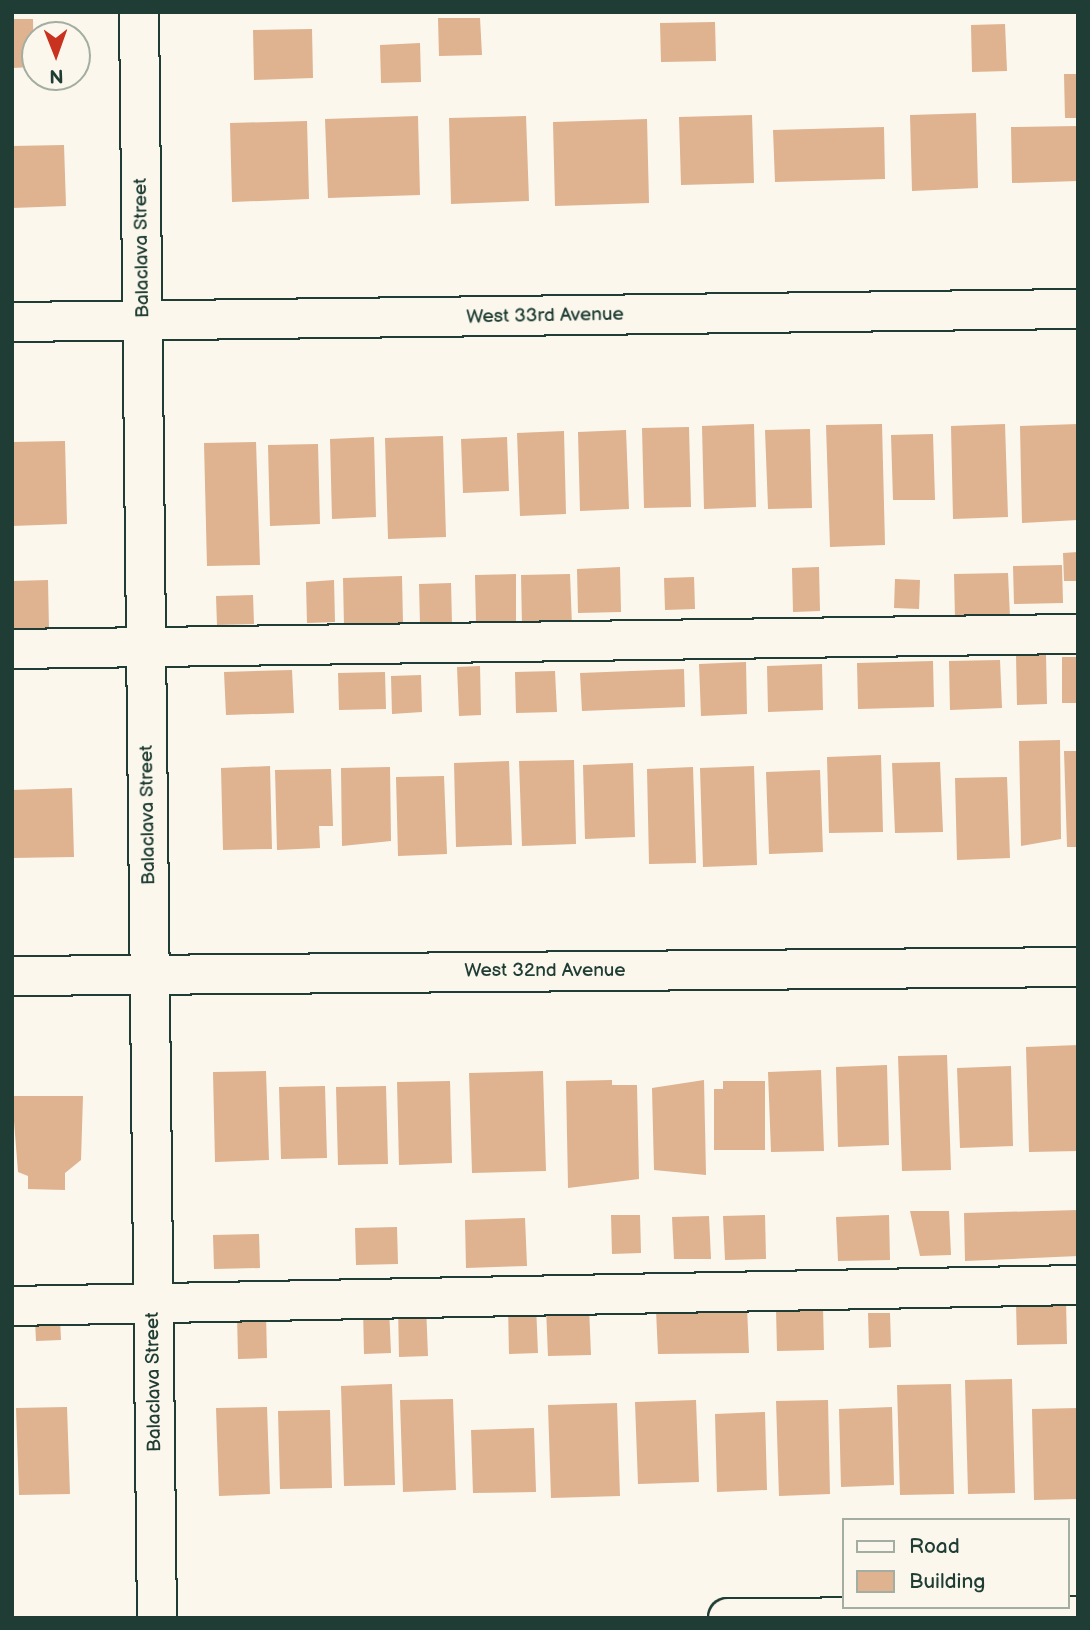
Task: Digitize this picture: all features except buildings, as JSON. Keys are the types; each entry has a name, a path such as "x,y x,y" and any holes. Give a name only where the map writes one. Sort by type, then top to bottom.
{"street":[{"name":"Balaclava Street","path":"139,12 157,1618"},
{"name":"West 33rd Avenue","path":"12,322 1078,309"},
{"path":"12,649 1078,634"},
{"name":"West 32nd Avenue","path":"12,976 1078,967"},
{"path":"12,1306 1078,1285"},
{"path":"728,1618 1078,1616"}]}
